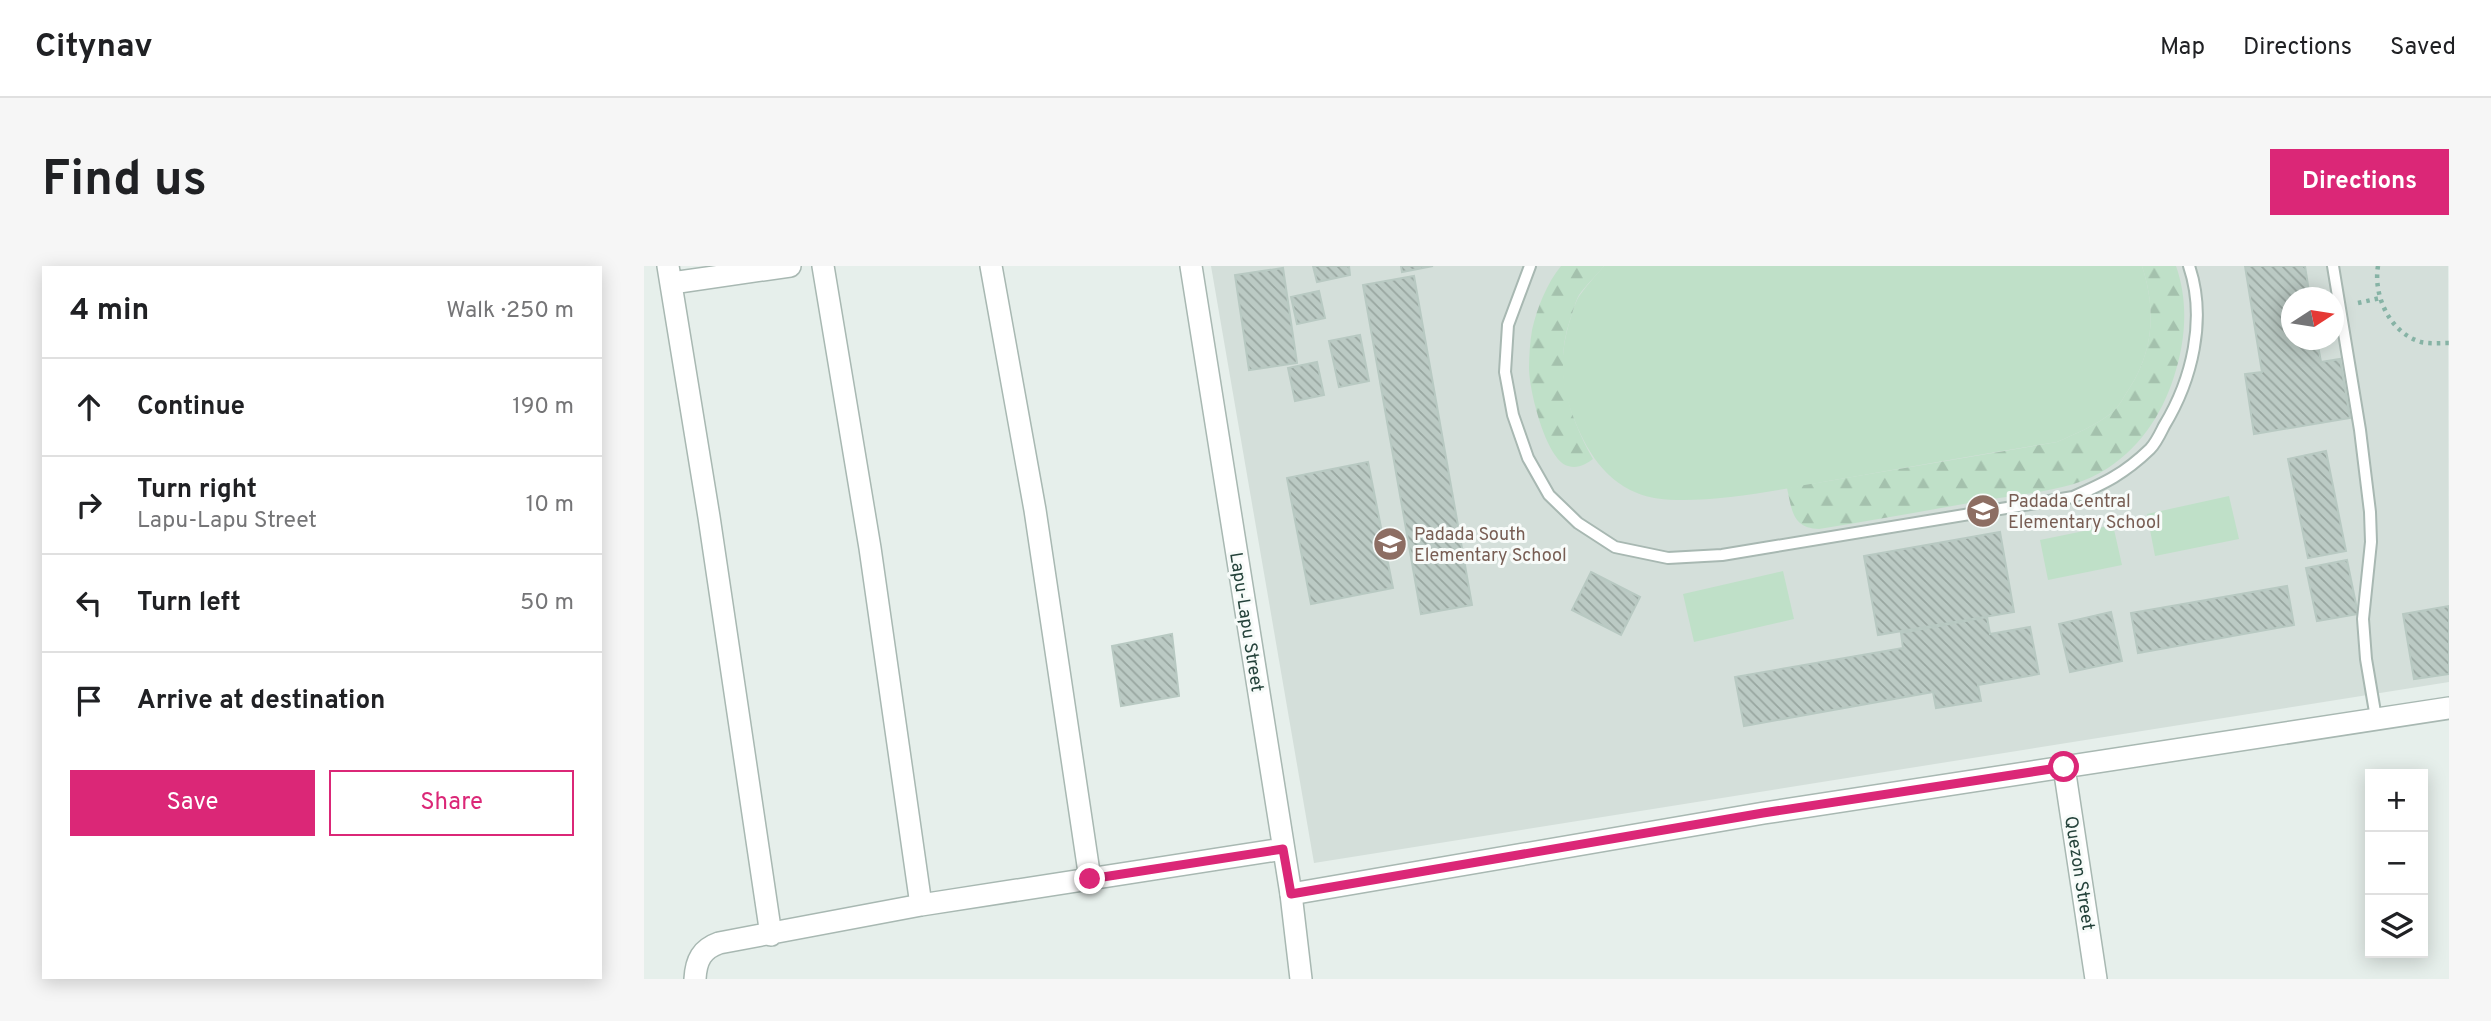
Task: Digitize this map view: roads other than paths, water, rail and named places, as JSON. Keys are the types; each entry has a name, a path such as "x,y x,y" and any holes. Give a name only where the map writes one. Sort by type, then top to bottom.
{"street":[{"path":"771,935 670,275 790,266"},
{"path":"823,266 876,590 921,905"},
{"path":"991,266 1035,510 1090,879"},
{"name":"Lapu-Lapu Street","path":"1191,266 1291,894 1301,979"},
{"path":"1291,894 1763,813 2449,708"},
{"name":"Quezon Street","path":"2064,767 2096,979"},
{"path":"695,979 698,959 706,948 719,943 921,905 1283,849"}],"lane":[{"path":"1530,266 1508,325 1504,372 1513,415 1528,458 1549,495 1578,523 1615,547 1668,558 1722,555 2073,498 2114,480 2152,447 2180,401 2194,350 2197,314 2189,266"},
{"path":"2333,266 2360,430 2370,512 2371,542 2363,619 2366,659 2376,718"}],"place":[{"name":"Padada Central Elementary School","path":"1983,511"},
{"name":"Padada South Elementary School","path":"1390,544"}]}
